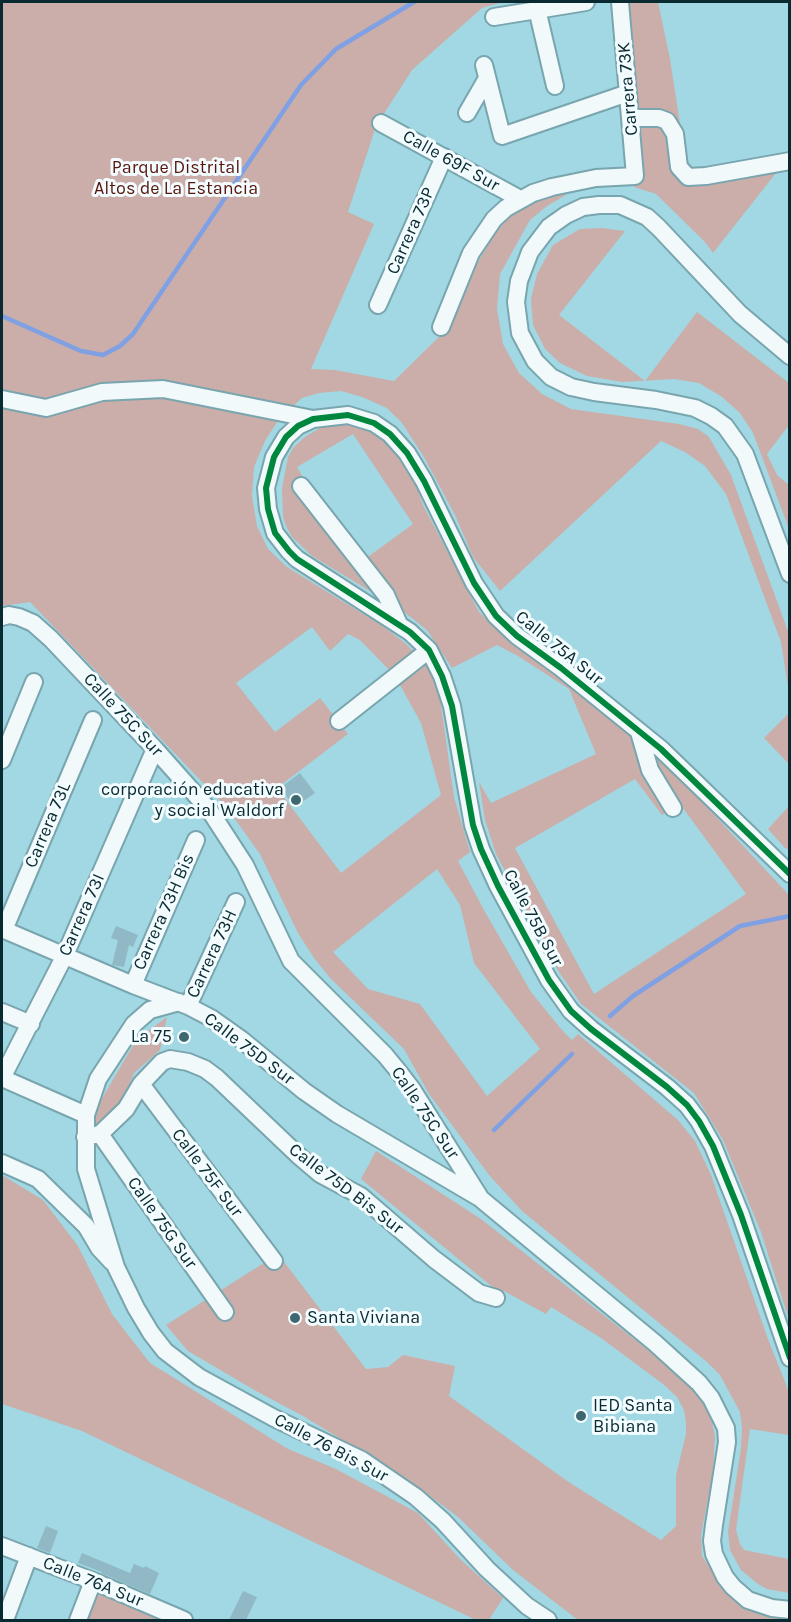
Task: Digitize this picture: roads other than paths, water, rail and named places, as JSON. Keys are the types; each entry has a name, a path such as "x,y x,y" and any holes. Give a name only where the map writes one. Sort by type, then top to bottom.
{"street":[{"path":"494,17 586,2"},
{"name":"Carrera 73K","path":"596,178 634,176 620,2"},
{"path":"537,9 555,86"},
{"path":"467,113 485,72 502,136 628,93"},
{"path":"630,118 660,118 668,121 675,134 679,167 688,177 706,176 789,161"},
{"name":"Calle 69F Sur","path":"381,123 520,200"},
{"name":"Carrera 73P","path":"378,305 444,157"},
{"path":"441,327 471,253 494,219 520,200 552,187 596,178 599,205"},
{"path":"789,356 740,314 647,217 620,205 583,207 549,227 530,252 519,281 516,302 517,319 524,344 535,361 551,377 571,387 695,408 725,426 744,454 789,574"},
{"path":"2,399 46,408 102,392 163,389 313,419"},
{"name":"Calle 75A Sur","path":"313,419 348,415 374,423 399,441 424,481 474,583 496,616 517,636 674,762 789,874"},
{"name":"Calle 75B Sur","path":"313,419 298,426 280,445 268,477 267,498 275,533 289,552 307,566 399,624 429,650 450,699 473,825 498,886 549,980 571,1011 687,1105 699,1121 713,1146 741,1215 789,1358"},
{"path":"301,486 386,594 399,624"},
{"name":"Calle 75C Sur","path":"2,617 9,615 33,623 51,639 210,811 244,865 291,961 385,1055 399,1072 481,1199 663,1350 699,1383 711,1398 726,1428 727,1442 712,1541 714,1554 725,1577 748,1600 772,1608 789,1610"},
{"path":"339,721 429,650"},
{"path":"2,760 34,682"},
{"name":"Carrera 73L","path":"3,929 93,720"},
{"path":"639,732 650,771 673,808"},
{"name":"Carrera 73I","path":"2,1078 65,955 155,749"},
{"name":"Carrera 73H Bis","path":"133,985 196,840"},
{"name":"Calle 75A Sur","path":"773,858 789,866"},
{"name":"Carrera 73H","path":"184,1004 236,902"},
{"name":"Calle 75D Sur","path":"3,929 133,985 184,1004 227,1028 304,1091 337,1114 481,1199"},
{"path":"116,1267 86,1169 92,1135 86,1115 98,1079 134,1024 150,1010 184,1004"},
{"path":"2,1012 31,1024"},
{"name":"Calle 75D Bis Sur","path":"141,1084 162,1062 170,1059 196,1066 217,1078 320,1174 361,1196 434,1259 479,1293 496,1298"},
{"path":"2,1078 86,1115"},
{"path":"92,1135 126,1109 141,1084"},
{"name":"Calle 75F Sur","path":"141,1084 274,1261"},
{"name":"Calle 75G Sur","path":"92,1135 225,1312"},
{"path":"2,1163 38,1179 86,1226 99,1248 116,1267"},
{"name":"Calle 76 Bis Sur","path":"116,1267 136,1308 165,1351 199,1377 274,1418 362,1461 416,1497 443,1521 487,1569 526,1606 548,1620"},
{"name":"Calle 76A Sur","path":"2,1546 93,1581 184,1620"},
{"path":"5,1620 29,1556"},
{"path":"78,1620 93,1581"}],"waterway":[{"path":"2,316 81,351 103,355 120,346 133,334 301,85 336,49 414,2"},
{"path":"610,1016 633,996 740,926 790,916"},
{"path":"494,1130 572,1054"}],"place":[{"name":"corporación educativa y social Waldorf","path":"296,800"},
{"name":"La 75","path":"184,1037"},
{"name":"Santa Viviana","path":"295,1318"},
{"name":"IED Santa Bibiana","path":"581,1416"}],"park label":[{"name":"Parque Distrital Altos de La Estancia","path":"176,178"}]}
